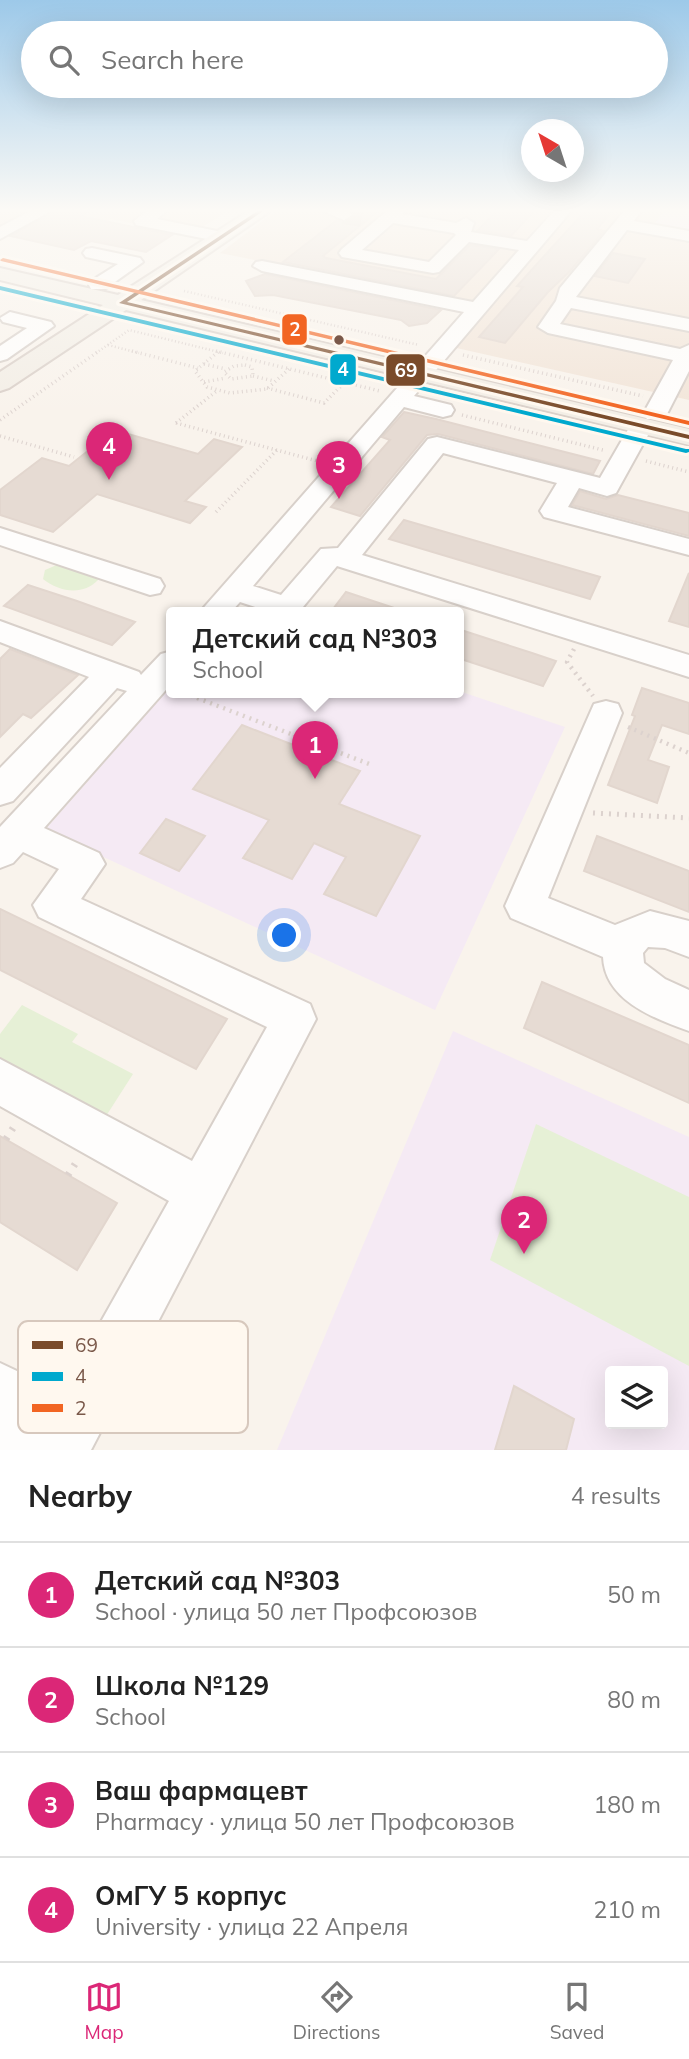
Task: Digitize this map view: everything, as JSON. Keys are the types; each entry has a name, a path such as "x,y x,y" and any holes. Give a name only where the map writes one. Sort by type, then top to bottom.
{"main road":[{"path":"22,278 132,296"},
{"path":"59,278 424,361 656,408 689,422"},
{"path":"1,381 160,278"},
{"path":"656,408 689,437"}],"street":[{"path":"132,296 133,278"},
{"path":"321,278 476,308"},
{"path":"219,607 338,467 401,398 424,361 503,278"},
{"path":"344,559 437,444 607,488 688,355 548,327 566,301 567,292 579,278"},
{"path":"566,301 689,325"},
{"path":"0,355 44,327 10,318"},
{"path":"401,398 443,410"},
{"path":"656,408 689,398"},
{"path":"572,479 553,511 689,547"},
{"path":"0,536 150,586"},
{"path":"234,590 287,607 331,555 689,666"},
{"path":"130,1321 295,1019 53,905 86,864 8,843 166,669"},
{"path":"0,791 111,674"},
{"path":"606,713 525,906 624,947"},
{"path":"689,939 659,928 647,928 636,932 624,947 625,968 640,988 689,1011"},
{"path":"0,1081 200,1192"}],"lane":[{"path":"0,631 149,688"}],"path":[{"path":"132,296 424,361"},
{"path":"0,420 129,330 401,398"},
{"path":"107,345 199,368"},
{"path":"219,352 195,371 208,387 230,393 267,388 324,403 345,382"},
{"path":"463,355 656,408"},
{"path":"204,364 226,369 248,366 254,360"},
{"path":"248,366 255,370 253,376"},
{"path":"226,369 227,377"},
{"path":"267,388 289,369"},
{"path":"204,382 227,377 244,380 253,376 275,381"},
{"path":"244,380 247,391"},
{"path":"218,390 176,423 317,461"},
{"path":"443,410 689,472"},
{"path":"0,436 74,457"},
{"path":"216,512 277,450"},
{"path":"582,633 567,662 606,713 622,724 689,752"},
{"path":"197,698 372,765"},
{"path":"564,812 689,818"}],"shaded area":[{"path":"341,278 493,278 470,304"},
{"path":"512,278 689,278 689,400 452,347"},
{"path":"166,692 166,698 464,698 464,693 565,727 435,1010 45,830"},
{"path":"453,1031 689,1137 689,1450 277,1450"}],"green space":[{"path":"59,564 97,576 98,580 78,590 56,587 43,579 45,570"},
{"path":"22,1005 78,1034 72,1042 133,1074 99,1127 0,1073 0,1034"},
{"path":"536,1124 689,1197 689,1366 490,1260"}],"building":[{"path":"255,278 283,278 441,310 427,323 409,326 401,320 273,295 255,296 246,281"},
{"path":"362,278 472,278 454,296"},
{"path":"525,278 563,278 505,343 479,337 523,287 517,286"},
{"path":"603,278 632,278 628,283"},
{"path":"404,412 600,461 593,474 438,434 427,435 360,516 331,507 390,440 382,437"},
{"path":"114,430 198,454 214,439 242,447 185,501 206,507 190,523 97,494 53,532 0,515 0,490 42,458 69,466"},
{"path":"580,491 606,499 618,495 689,513 689,536 572,505"},
{"path":"404,520 600,577 590,599 389,539"},
{"path":"689,573 689,627 669,621"},
{"path":"28,585 135,622 112,645 4,606"},
{"path":"346,592 391,607 335,607"},
{"path":"464,631 556,661 543,686 464,660"},
{"path":"10,649 78,675 31,718 23,714 0,737 0,659"},
{"path":"642,688 689,703 689,734 662,725 648,760 669,767 657,803 608,785 635,716 632,715"},
{"path":"242,725 360,771 339,804 420,836 376,916 324,894 346,857 314,843 292,879 243,858 269,820 193,789"},
{"path":"166,819 205,836 179,871 140,853"},
{"path":"597,836 689,871 689,912 584,871"},
{"path":"0,909 227,1019 196,1069 0,970"},
{"path":"542,982 689,1045 689,1103 524,1028"},
{"path":"0,1136 117,1203 77,1270 0,1222"},
{"path":"514,1386 574,1419 566,1450 495,1450"}],"transit line":[{"name":"2","path":"77,278 689,423"},
{"name":"69","path":"122,303 160,278"},
{"name":"4","path":"0,288 686,451"},
{"name":"69","path":"122,303 689,437"}],"place":[{"name":"ОмГУ 5 корпус","path":"109,480"},
{"name":"Ваш фармацевт","path":"339,499"},
{"name":"Детский сад №303","path":"315,779"},
{"name":"Школа №129","path":"524,1254"}]}
